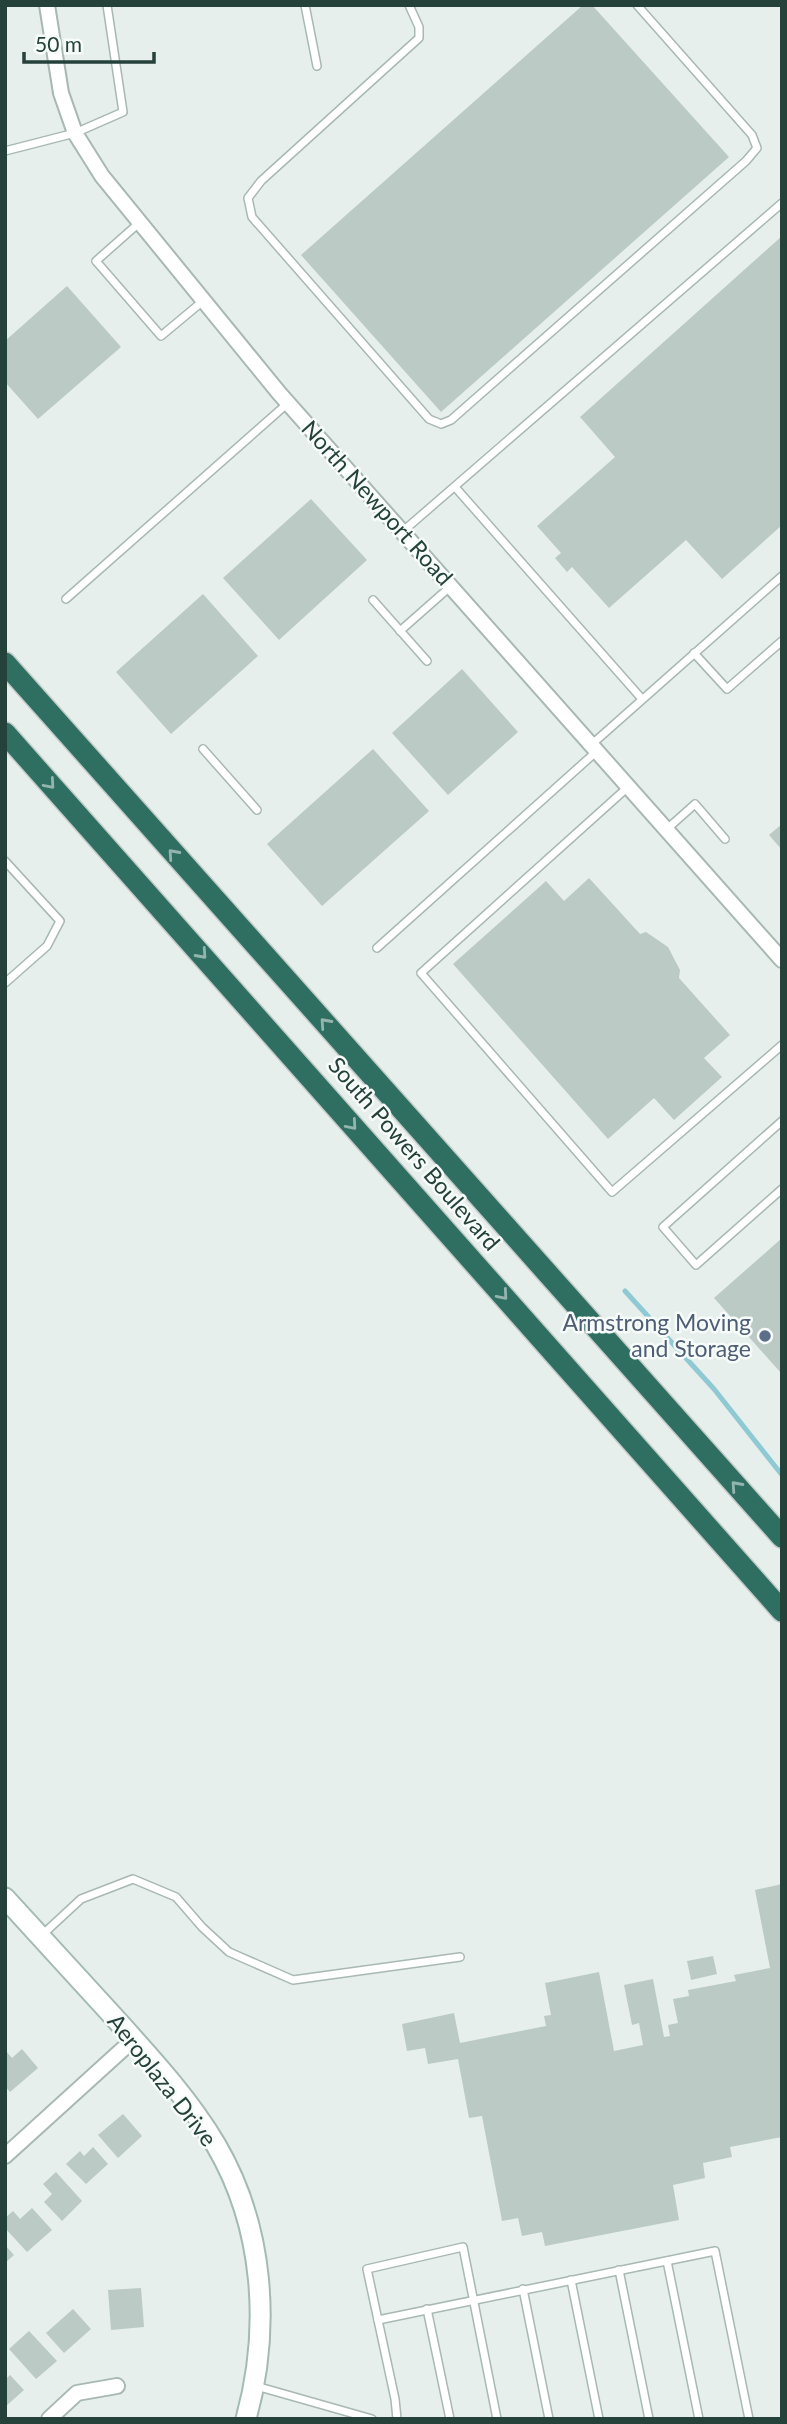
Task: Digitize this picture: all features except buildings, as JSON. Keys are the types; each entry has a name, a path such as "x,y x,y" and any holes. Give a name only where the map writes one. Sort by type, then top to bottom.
{"highway":[{"name":"South Powers Boulevard","path":"5,663 782,1537"},
{"name":"South Powers Boulevard","path":"5,733 782,1611"}],"street":[{"name":"North Newport Road","path":"47,5 61,93 75,132 102,176 288,402 782,960"},
{"name":"Aeroplaza Drive","path":"5,1898 134,2039 198,2117 217,2147 234,2183 254,2250 261,2315 255,2386 246,2419"},
{"path":"5,2156 134,2039"},
{"path":"49,2419 77,2393 117,2386"}],"lane":[{"path":"5,139 8,150 75,132 123,112 107,5"},
{"path":"305,5 317,66"},
{"path":"409,5 419,27 419,38 261,181 248,198 252,217 290,262 429,419 441,424 452,420 746,161 757,148 752,135 637,5"},
{"path":"402,532 782,202"},
{"path":"139,223 96,261 161,337 203,301"},
{"path":"66,599 288,402"},
{"path":"455,487 642,699"},
{"path":"377,948 594,748 642,699 782,576"},
{"path":"400,631 451,586"},
{"path":"373,600 427,661"},
{"path":"694,653 727,689 782,641"},
{"path":"203,749 257,810"},
{"path":"628,787 421,973 612,1192 782,1045"},
{"path":"666,830 695,804 725,839"},
{"path":"5,861 60,921 47,946 5,983"},
{"path":"782,1121 663,1227 696,1265 782,1189"},
{"path":"40,1936 81,1899 132,1879 176,1898 229,1952 293,1980 460,1957"},
{"path":"397,2419 368,2269 463,2247 497,2419"},
{"path":"378,2320 715,2251 749,2419"},
{"path":"667,2261 699,2419"},
{"path":"619,2270 649,2419"},
{"path":"571,2280 599,2419"},
{"path":"523,2289 549,2419"},
{"path":"427,2309 450,2419"},
{"path":"255,2386 372,2419"}],"waterway":[{"path":"625,1291 714,1389 782,1475"}],"place":[{"name":"Armstrong Moving and Storage","path":"765,1336"}]}
